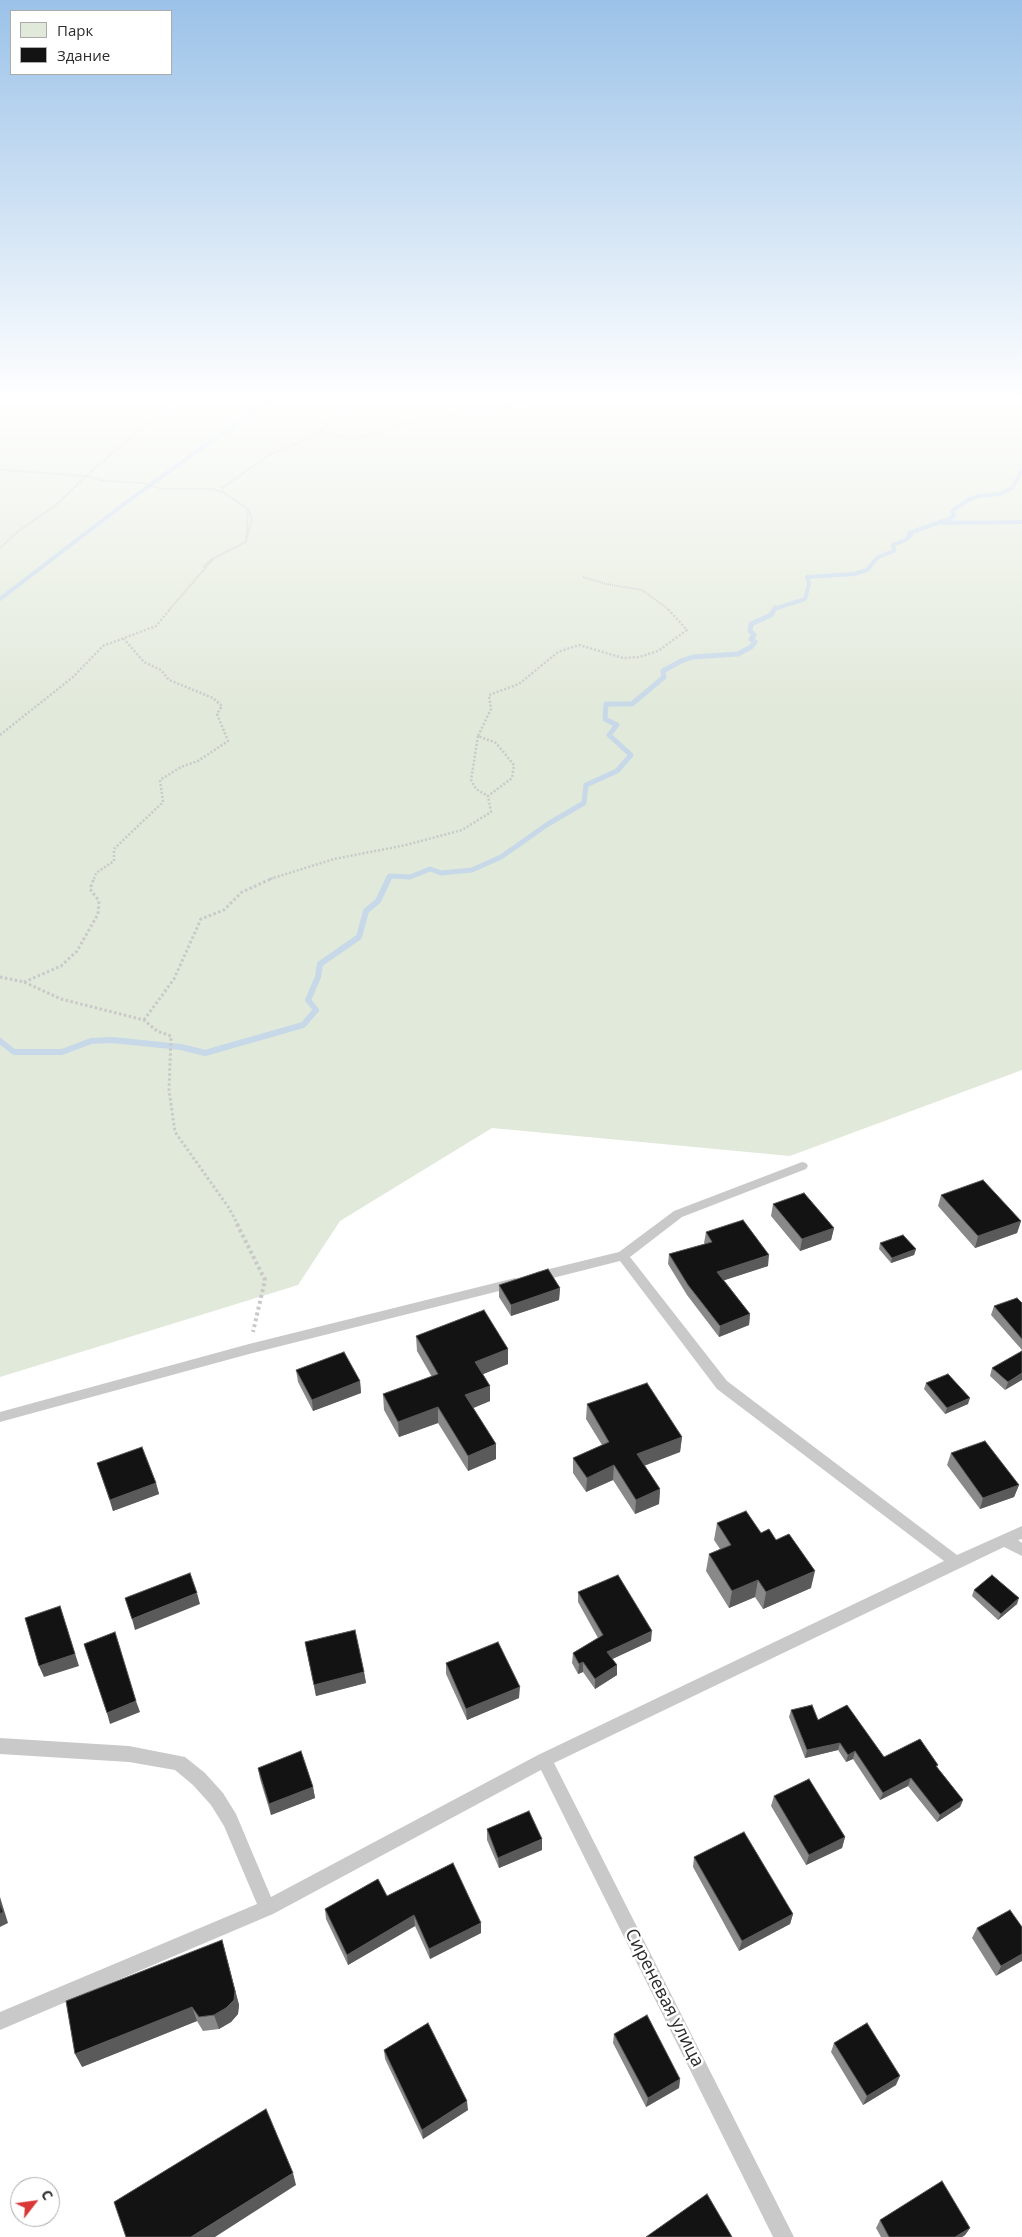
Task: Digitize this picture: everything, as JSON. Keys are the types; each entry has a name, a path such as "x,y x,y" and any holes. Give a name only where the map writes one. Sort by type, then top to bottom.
{"lane":[{"path":"0,1417 249,1350 623,1256 678,1214 802,1166"},
{"path":"623,1256 722,1385 956,1562"},
{"path":"0,2021 267,1908 544,1760 1022,1532"},
{"path":"1004,1540 1022,1550"},
{"path":"0,1746 129,1754 179,1764 199,1779 217,1799 230,1820 267,1908"},
{"name":"Сиреневая улица","path":"544,1760 784,2237"}],"path":[{"path":"0,548 21,529 59,502"},
{"path":"0,735 73,677 103,646 156,626 214,558 246,542 248,509 238,502"},
{"path":"144,1020 174,979 201,919 224,910 242,892 280,875 334,860 406,845 462,830 491,812 488,796 476,789 471,780 478,736 484,720 491,709 489,696 519,684 540,664 558,652 579,645 623,658 639,657 658,651 687,630 666,607 642,590 606,584 583,577"},
{"path":"24,982 61,966 77,951 98,914 99,901 90,889 96,873 114,861 114,849 163,802 160,780 181,767 198,761 228,742 217,714 222,706 213,698 169,680 161,670 144,662 124,638"},
{"path":"478,736 496,743 514,765 512,778 488,796"},
{"path":"0,977 24,982 60,998 144,1020 157,1031 171,1036 169,1090 175,1132 229,1208 265,1280 249,1350"}],"green space":[{"path":"0,502 1022,502 1022,1070 790,1156 492,1128 340,1221 298,1285 0,1377"}],"building":[{"path":"983,1180 1021,1221 978,1236 941,1195"},
{"path":"804,1193 834,1228 802,1239 773,1204"},
{"path":"743,1220 769,1255 717,1272 750,1314 720,1326 688,1285 669,1254 712,1242 706,1232"},
{"path":"903,1235 916,1249 892,1258 880,1243"},
{"path":"548,1269 560,1288 511,1305 499,1285"},
{"path":"1017,1298 1022,1303 1022,1339 994,1306"},
{"path":"484,1310 508,1349 475,1362 490,1386 465,1395 496,1444 468,1456 438,1407 398,1422 383,1394 438,1374 416,1336"},
{"path":"1022,1351 1022,1373 1008,1382 992,1368"},
{"path":"344,1352 360,1381 312,1400 296,1370"},
{"path":"948,1374 970,1398 947,1408 926,1383"},
{"path":"647,1383 682,1437 637,1454 660,1489 636,1500 614,1465 587,1478 573,1458 609,1442 587,1404"},
{"path":"985,1441 1019,1485 983,1498 951,1453"},
{"path":"142,1447 156,1483 110,1500 97,1463"},
{"path":"746,1511 761,1533 769,1529 776,1540 789,1534 815,1571 766,1592 758,1580 732,1591 709,1554 731,1545 717,1523"},
{"path":"190,1573 197,1593 132,1619 125,1598"},
{"path":"618,1575 652,1631 607,1652 617,1665 595,1679 583,1662 579,1664 573,1653 603,1635 578,1592"},
{"path":"992,1575 1019,1598 1001,1614 974,1590"},
{"path":"60,1606 75,1654 39,1666 25,1618"},
{"path":"355,1630 364,1672 314,1685 305,1642"},
{"path":"115,1632 136,1701 107,1713 84,1644"},
{"path":"498,1642 520,1687 466,1709 446,1663"},
{"path":"812,1705 818,1720 847,1705 884,1757 920,1739 938,1765 936,1766 963,1800 940,1815 911,1778 883,1793 855,1751 848,1755 840,1743 807,1750 791,1710"},
{"path":"301,1751 313,1787 269,1804 258,1768"},
{"path":"809,1779 845,1837 809,1855 774,1796"},
{"path":"529,1811 542,1839 498,1858 487,1829"},
{"path":"744,1832 793,1914 742,1941 694,1857"},
{"path":"453,1863 481,1923 429,1949 414,1915 347,1955 325,1909 378,1879 387,1896"},
{"path":"0,1903 3,1912 0,1914"},
{"path":"1010,1910 1022,1927 1022,1954 1001,1966 977,1928"},
{"path":"222,1940 235,1991 234,2000 226,2008 214,2015 199,2017 192,2007 75,2054 66,2001"},
{"path":"647,2015 680,2079 648,2098 614,2034"},
{"path":"428,2023 467,2101 422,2130 384,2050"},
{"path":"867,2023 900,2076 867,2096 834,2043"},
{"path":"266,2109 293,2173 191,2237 126,2237 114,2202"},
{"path":"942,2181 970,2228 955,2237 889,2237 880,2220"},
{"path":"707,2194 732,2237 646,2237"}],"waterway":[{"path":"0,599 126,502"},
{"path":"775,609 805,599 809,584 807,577 854,574 867,570 878,557 894,551 893,545 905,540 911,535 909,533 949,519 954,516 952,511 965,502"},
{"path":"943,523 1022,522"},
{"path":"388,879 390,876 410,877 430,869 441,873 472,870 501,857 548,824 584,803 586,785 617,771 631,755 609,735 617,725 605,719 606,704 632,704 664,677 663,671 681,661 693,657 738,654 751,647 755,642 751,639 754,635 750,631 751,624 771,615 775,609"},
{"path":"0,1041 14,1052 62,1052 91,1041 112,1040 181,1047 205,1053 303,1025 316,1010 308,1000 318,977 320,964 359,937 366,911 378,901 389,878"}]}
